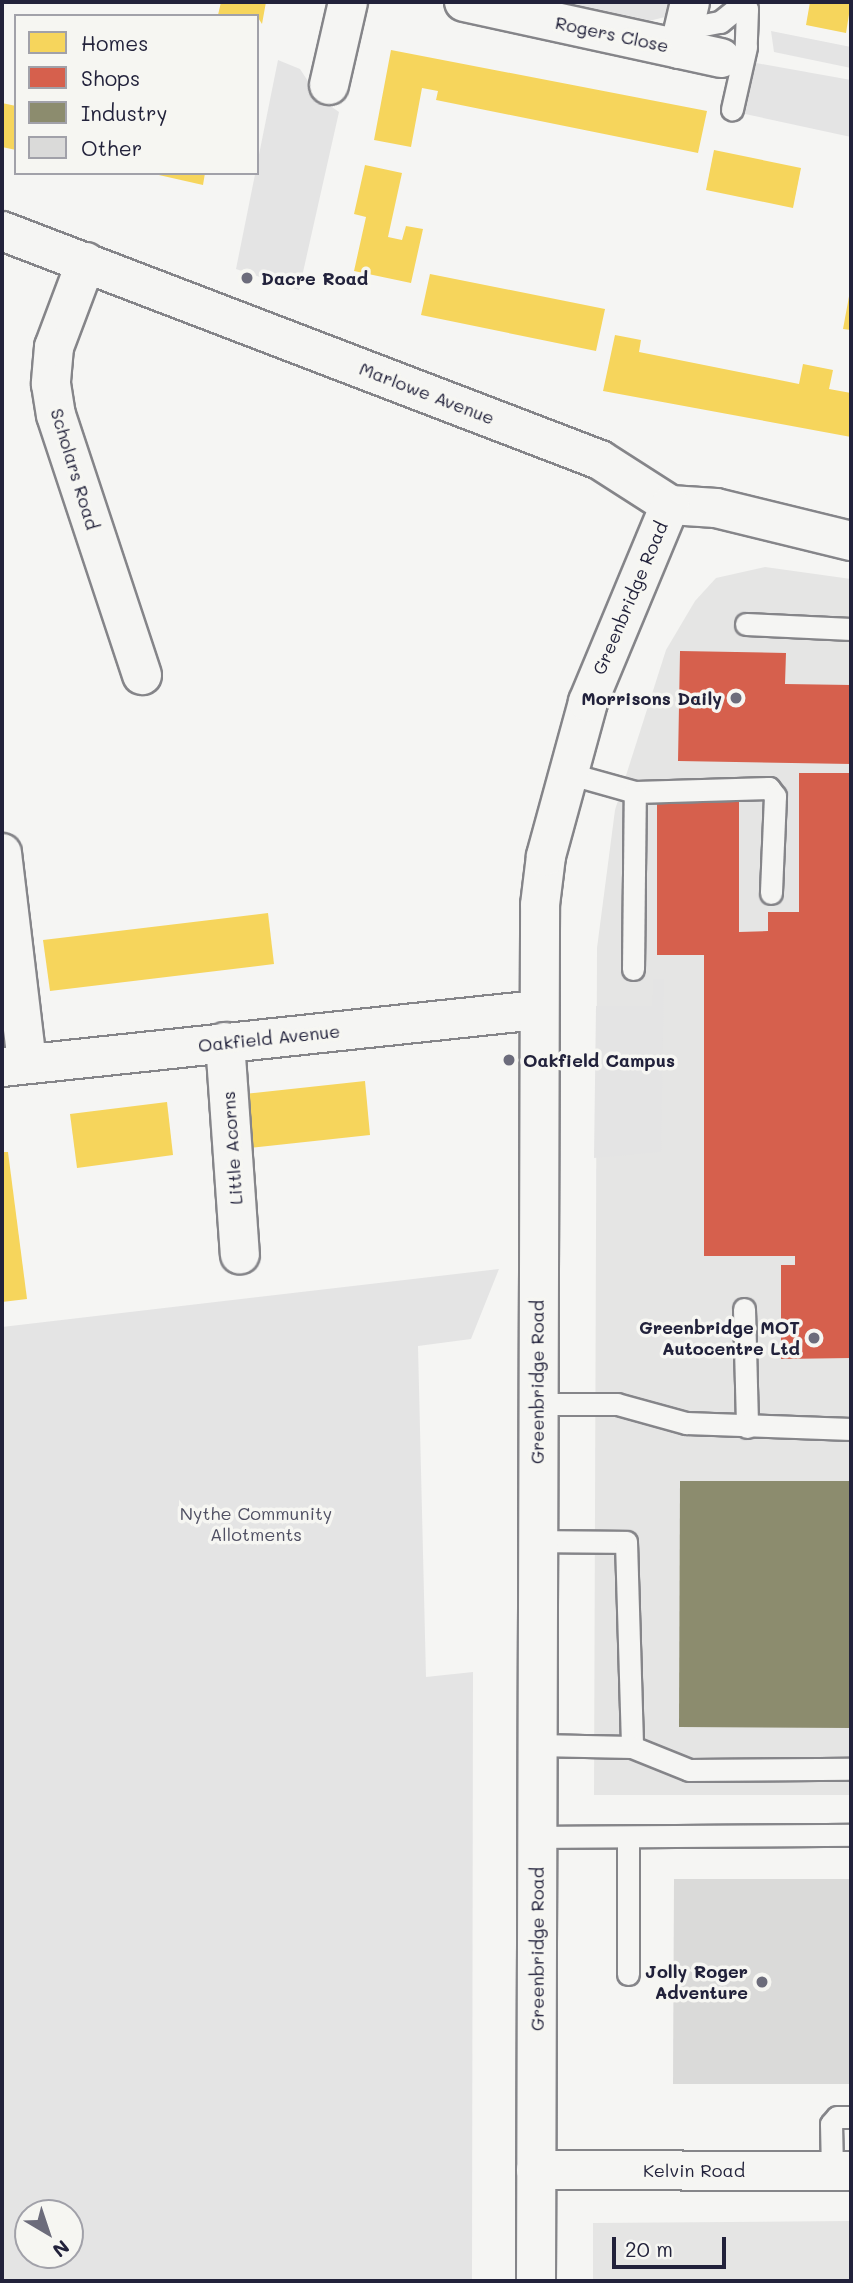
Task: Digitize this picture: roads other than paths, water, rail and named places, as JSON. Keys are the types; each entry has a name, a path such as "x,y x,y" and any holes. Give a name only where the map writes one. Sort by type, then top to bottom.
{"street":[{"path":"325,67 348,2"},
{"name":"Rogers Close","path":"464,2 684,26 720,58"},
{"name":"Marlowe Avenue","path":"2,231 600,460 670,505 716,508 851,541"},
{"name":"Scholars Road","path":"86,262 54,347 51,384 57,415 142,675"},
{"name":"Greenbridge Road","path":"536,2281 537,1010 540,905 566,773 610,643 670,505"},
{"path":"2,853 14,1065"},
{"name":"Oakfield Avenue","path":"14,1065 537,1010"},
{"name":"Little Acorns","path":"225,1042 240,1254"},
{"name":"Kelvin Road","path":"536,2170 842,2171"}],"lane":[{"name":"Rogers Close","path":"684,26 720,22 741,3 749,22 732,109"},
{"path":"746,624 851,629"},
{"path":"566,773 635,792 773,791 771,893"},
{"path":"634,968 635,792"},
{"path":"744,1308 747,1427"},
{"path":"537,1404 617,1404 686,1423 851,1429"},
{"path":"537,1541 626,1542 632,1747"},
{"path":"537,1745 632,1747 689,1770 851,1769"},
{"path":"537,1837 851,1835"},
{"path":"628,1838 628,1974"},
{"path":"842,2171 831,2124 837,2117 851,2117"}],"place":[{"name":"Dacre Road","path":"247,278"},
{"name":"Morrisons Daily","path":"736,698"},
{"name":"Oakfield Campus","path":"509,1060"},
{"name":"Greenbridge MOT Autocentre Ltd","path":"814,1338"},
{"name":"Jolly Roger Adventure","path":"762,1982"}],"park label":[{"name":"Nythe Community Allotments","path":"256,1524"}]}
